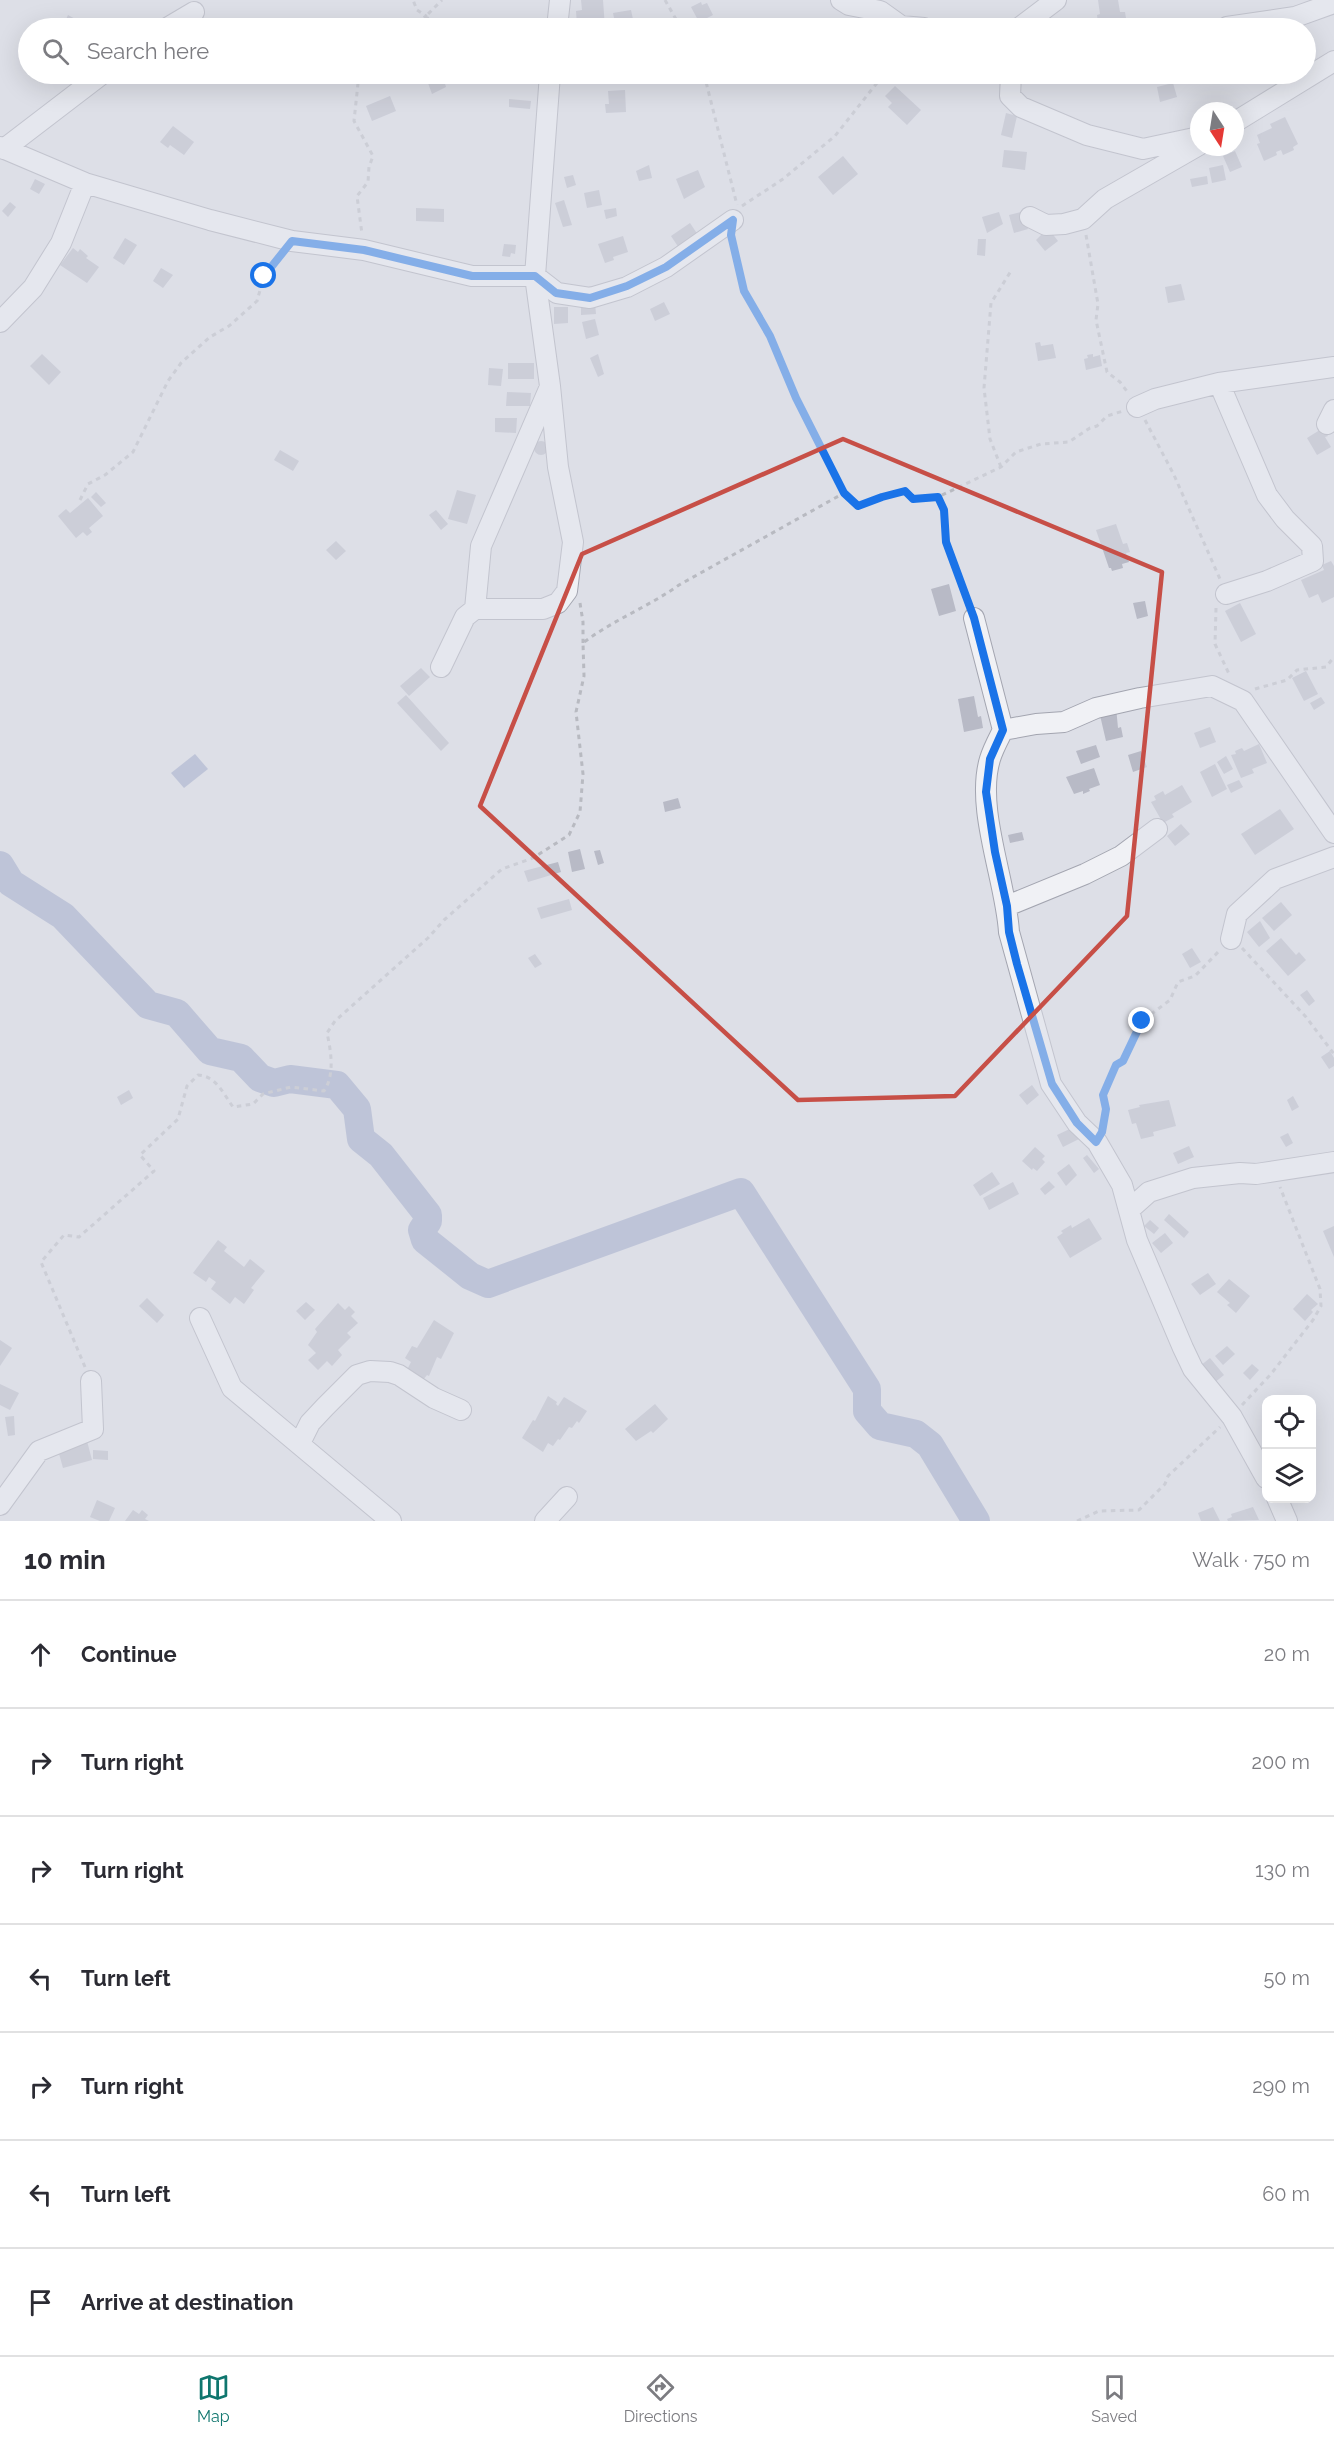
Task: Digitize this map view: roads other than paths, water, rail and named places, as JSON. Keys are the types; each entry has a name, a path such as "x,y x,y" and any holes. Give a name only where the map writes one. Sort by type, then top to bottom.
{"street":[{"path":"558,18 560,0"},
{"path":"841,0 849,5 880,11 890,18"},
{"path":"1032,18 1056,0"},
{"path":"1288,18 1334,3"},
{"path":"184,18 194,12"},
{"path":"1316,72 1334,61"},
{"path":"2,148 88,84"},
{"path":"441,667 465,617 475,609 543,609 558,603 567,591 573,542 558,467 535,276 549,84"},
{"path":"1011,84 1010,96 1021,107 1087,135 1143,149 1190,139"},
{"path":"1244,116 1297,84"},
{"path":"2,148 85,183 210,220 292,241 364,250 472,276 535,276 556,293 590,298 627,286 666,267 735,214"},
{"path":"1030,217 1046,225 1065,224 1083,219 1105,199 1190,150"},
{"path":"0,322 33,288 61,243 85,183"},
{"path":"1137,407 1155,399 1219,383 1334,367"},
{"path":"1219,383 1267,495 1285,519 1312,546 1313,561 1267,581 1227,594"},
{"path":"475,609 481,546 550,386"},
{"path":"974,618 1003,730 990,759 986,792 995,852 1007,906 1009,932 1052,1084 1077,1123 1096,1142 1122,1185 1137,1240 1193,1369 1232,1417 1262,1471"},
{"path":"1003,730 1064,722 1096,708 1212,686 1243,701 1334,833"},
{"path":"1007,906 1085,874 1121,856 1157,829"},
{"path":"1231,939 1237,914 1275,879 1334,857"},
{"path":"1130,1209 1149,1191 1193,1179 1334,1162"},
{"path":"200,1318 232,1388 391,1521"},
{"path":"300,1443 310,1423 325,1407 357,1375 370,1371 399,1375 434,1398 461,1410"},
{"path":"0,1505 39,1451 93,1429 91,1381"},
{"path":"545,1521 567,1497"},
{"path":"1279,1503 1287,1521"}],"water":[{"path":"195,754 208,769 184,788 171,773"}],"waterway":[{"path":"0,865 11,883 63,916 148,1005 177,1013 210,1051 241,1058 260,1078 274,1083 290,1079 337,1085 357,1109 361,1139 381,1155 428,1215 428,1221 422,1230 425,1240 470,1276 488,1284 741,1192 867,1389 867,1411 880,1426 916,1434 930,1445 976,1521"}]}
